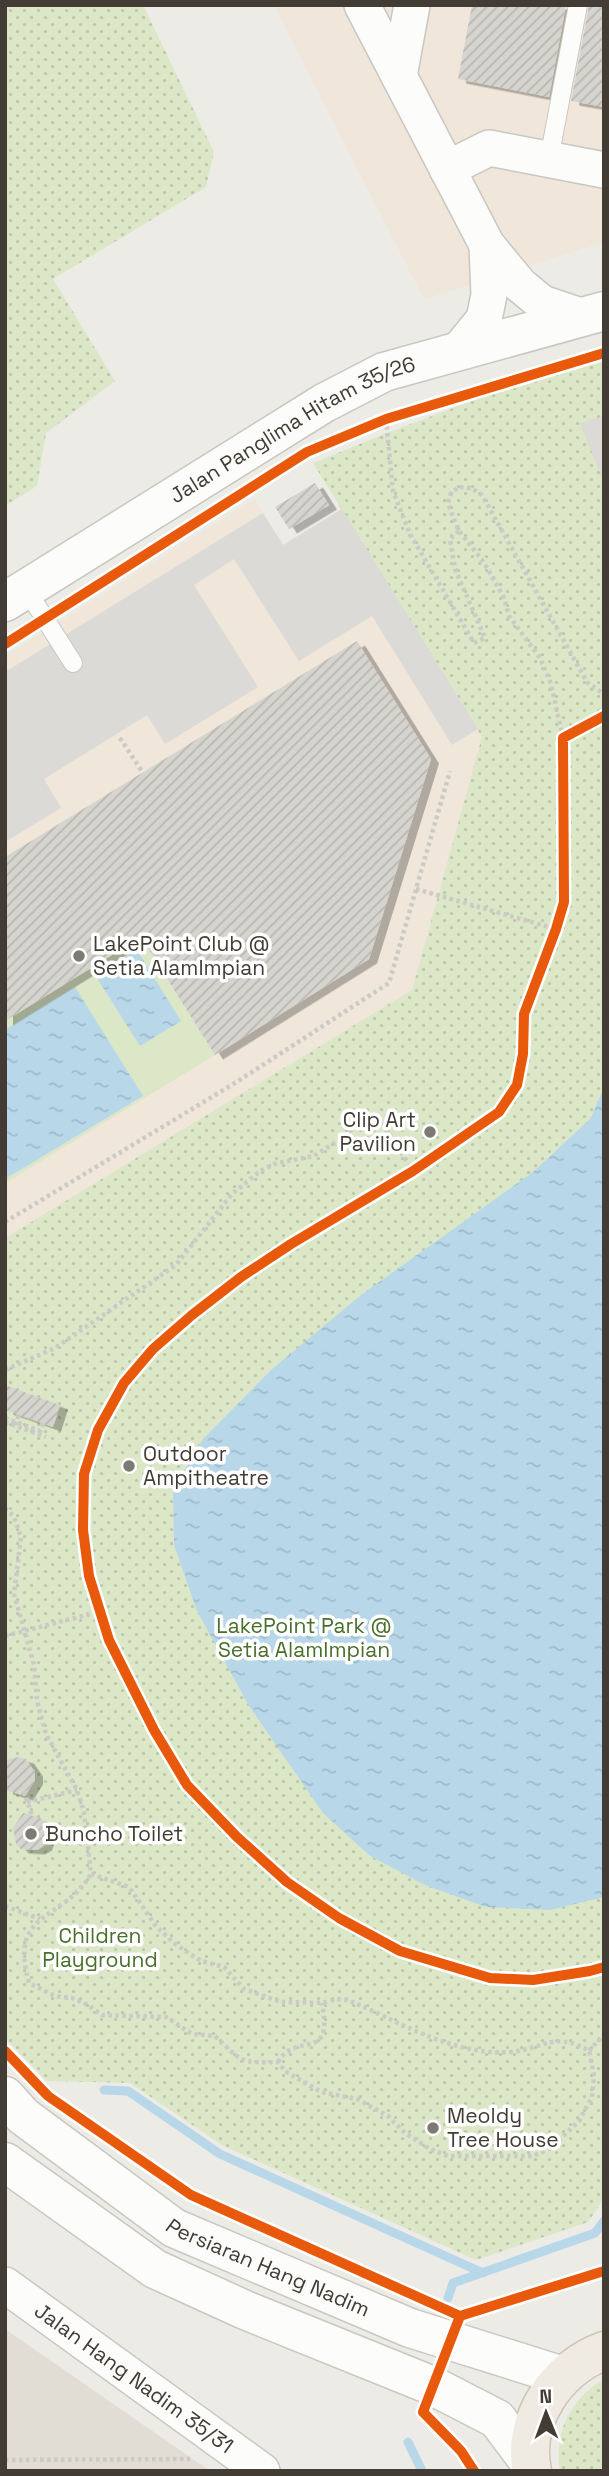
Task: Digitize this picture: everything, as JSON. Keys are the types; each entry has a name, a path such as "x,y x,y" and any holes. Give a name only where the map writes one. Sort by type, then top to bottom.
{"main road":[{"path":"531,2467 531,2439 537,2416 548,2394 590,2355"}],"street":[{"path":"362,5 487,244 520,285 542,303 594,314"},
{"path":"399,76 412,5"},
{"path":"447,169 489,148 604,170"},
{"path":"457,352 484,319 489,295 487,244"},
{"name":"Jalan Panglima Hitam 35/26","path":"16,595 324,403 384,372 594,314"},
{"name":"Persiaran Hang Nadim","path":"5,2096 23,2116 174,2228 411,2328 590,2355"},
{"path":"5,2162 155,2269 245,2310 433,2386 497,2419 531,2467"},
{"name":"Jalan Hang Nadim 35/31","path":"5,2285 262,2471"}],"lane":[{"path":"549,159 578,5"},
{"path":"16,595 73,663"}],"path":[{"path":"375,424 399,415"},
{"path":"386,419 393,491 410,534 474,643 485,638 451,554 450,539 459,531"},
{"path":"604,694 587,682 481,495 471,488 459,487 451,493 448,503 459,531 485,564 505,598 509,616 540,658 551,684 563,738 564,902 524,1014 523,1054 517,1085 499,1112 413,1171 290,1244 241,1277 153,1349 124,1383 98,1430 84,1474 85,1542 89,1576 109,1640 130,1686 187,1785 237,1837 287,1882 339,1918 400,1951 490,1978 533,1980 590,1971 604,1966"},
{"path":"563,738 604,716"},
{"path":"120,738 143,773"},
{"path":"5,1222 235,1083 389,982 450,771"},
{"path":"416,889 556,929"},
{"path":"5,1370 55,1348 176,1265 232,1195 260,1171 276,1163 313,1156 344,1138 364,1116 372,1115 380,1120 413,1171"},
{"path":"15,1425 19,1415"},
{"path":"5,1420 46,1437"},
{"path":"5,1420 40,1431 43,1423"},
{"path":"5,1508 14,1517 21,1537 14,1594 34,1665 37,1700 46,1734 77,1790 84,1812 91,1874 83,1886 40,1919 26,1935 23,1962 29,1983 55,1996 72,1998 86,2004 102,2015 166,2017 192,2034 215,2036 239,2059 247,2063 278,2062"},
{"path":"5,1636 102,1611"},
{"path":"27,1802 77,1790"},
{"path":"24,1791 32,1816"},
{"path":"91,1874 132,1891 155,1925 175,1944 201,1961 224,1967 244,1989 281,2002 322,2003 336,1999 348,2000 439,2041 476,2052 513,2052 553,2040 577,2045 589,2051"},
{"path":"5,1906 40,1919"},
{"path":"278,2062 284,2053 296,2046 312,2045 324,2035 326,2022 322,2003"},
{"path":"589,2051 604,2034"},
{"path":"278,2062 285,2071 321,2092 357,2099 387,2116 405,2133 430,2150 448,2156 533,2156 551,2148 579,2121 592,2097 594,2075 589,2051"},
{"path":"5,2460 191,2459"}],"shaded area":[{"path":"274,5 604,5 604,242 424,299"},
{"path":"604,416 604,483 580,423"},
{"path":"254,499 283,545 342,509 482,737 412,990 5,1238 5,656"},
{"path":"342,509 478,729 452,745 372,616 299,661 234,559 194,585 258,687 165,744 147,715 44,779 61,808 5,842 5,672 263,513 283,545"},
{"path":"5,2329 210,2471 5,2471"}],"green space":[{"path":"5,5 143,5 214,152 206,187 53,279 115,381 46,433 37,486 5,506"},
{"name":"LakePoint Park @ Setia AlamImpian","path":"604,361 604,2199 588,2222 476,2260 222,2145 130,2083 47,2081 5,2038 5,1238 412,990 482,737 313,463 474,400"},
{"name":"LakePoint Club @ Setia AlamImpian","path":"67,820 215,1055 5,1183 5,857"},
{"path":"604,2379 604,2471 560,2471 559,2443 567,2418 582,2396"}],"water":[{"path":"137,950 181,1021 140,1046 95,975"},
{"path":"75,987 143,1096 5,1179 5,1030"},
{"path":"604,1088 604,1897 550,1910 486,1907 427,1886 370,1856 323,1813 249,1706 197,1611 174,1545 173,1489 203,1439 271,1370 361,1295 533,1172 590,1119"}],"building":[{"path":"472,5 566,5 549,97 458,79"},
{"path":"589,5 604,5 604,107 571,101"},
{"path":"315,483 329,505 289,529 275,507"},
{"path":"357,641 431,759 369,959 215,1055 141,937 5,1021 5,857"},
{"path":"5,1385 60,1405 53,1427 5,1410"},
{"name":"Buncho Toilet","path":"18,1757 26,1759 35,1772 35,1780 25,1796 5,1790 5,1760"},
{"name":"Buncho Toilet","path":"23,1813 40,1818 46,1823 49,1831 44,1846 37,1850 21,1849 16,1844 13,1828"}],"waterway":[{"path":"104,2090 128,2091 220,2154 483,2273"},
{"path":"448,2298 453,2283 595,2233 604,2221"},
{"path":"408,2442 422,2471"}],"cycle path":[{"path":"5,644 307,452 386,419 604,353"},
{"path":"604,716 563,738 564,902 524,1014 523,1054 517,1085 499,1112 413,1171 241,1277 153,1349 124,1383 98,1430 84,1474 83,1530 89,1576 109,1640 154,1730 187,1785 237,1837 287,1882 339,1918 400,1951 490,1978 533,1980 604,1967"},
{"path":"5,2051 48,2096 191,2195 460,2316 604,2271"},
{"path":"460,2316 423,2412 461,2451 474,2471"}],"place":[{"name":"LakePoint Club @ Setia AlamImpian","path":"79,956"},
{"name":"Clip Art Pavilion","path":"430,1132"},
{"name":"Outdoor Ampitheatre","path":"129,1466"},
{"name":"Buncho Toilet","path":"31,1834"},
{"name":"Meoldy Tree House","path":"433,2128"}],"park label":[{"name":"Children Playground","path":"100,1948"}]}
